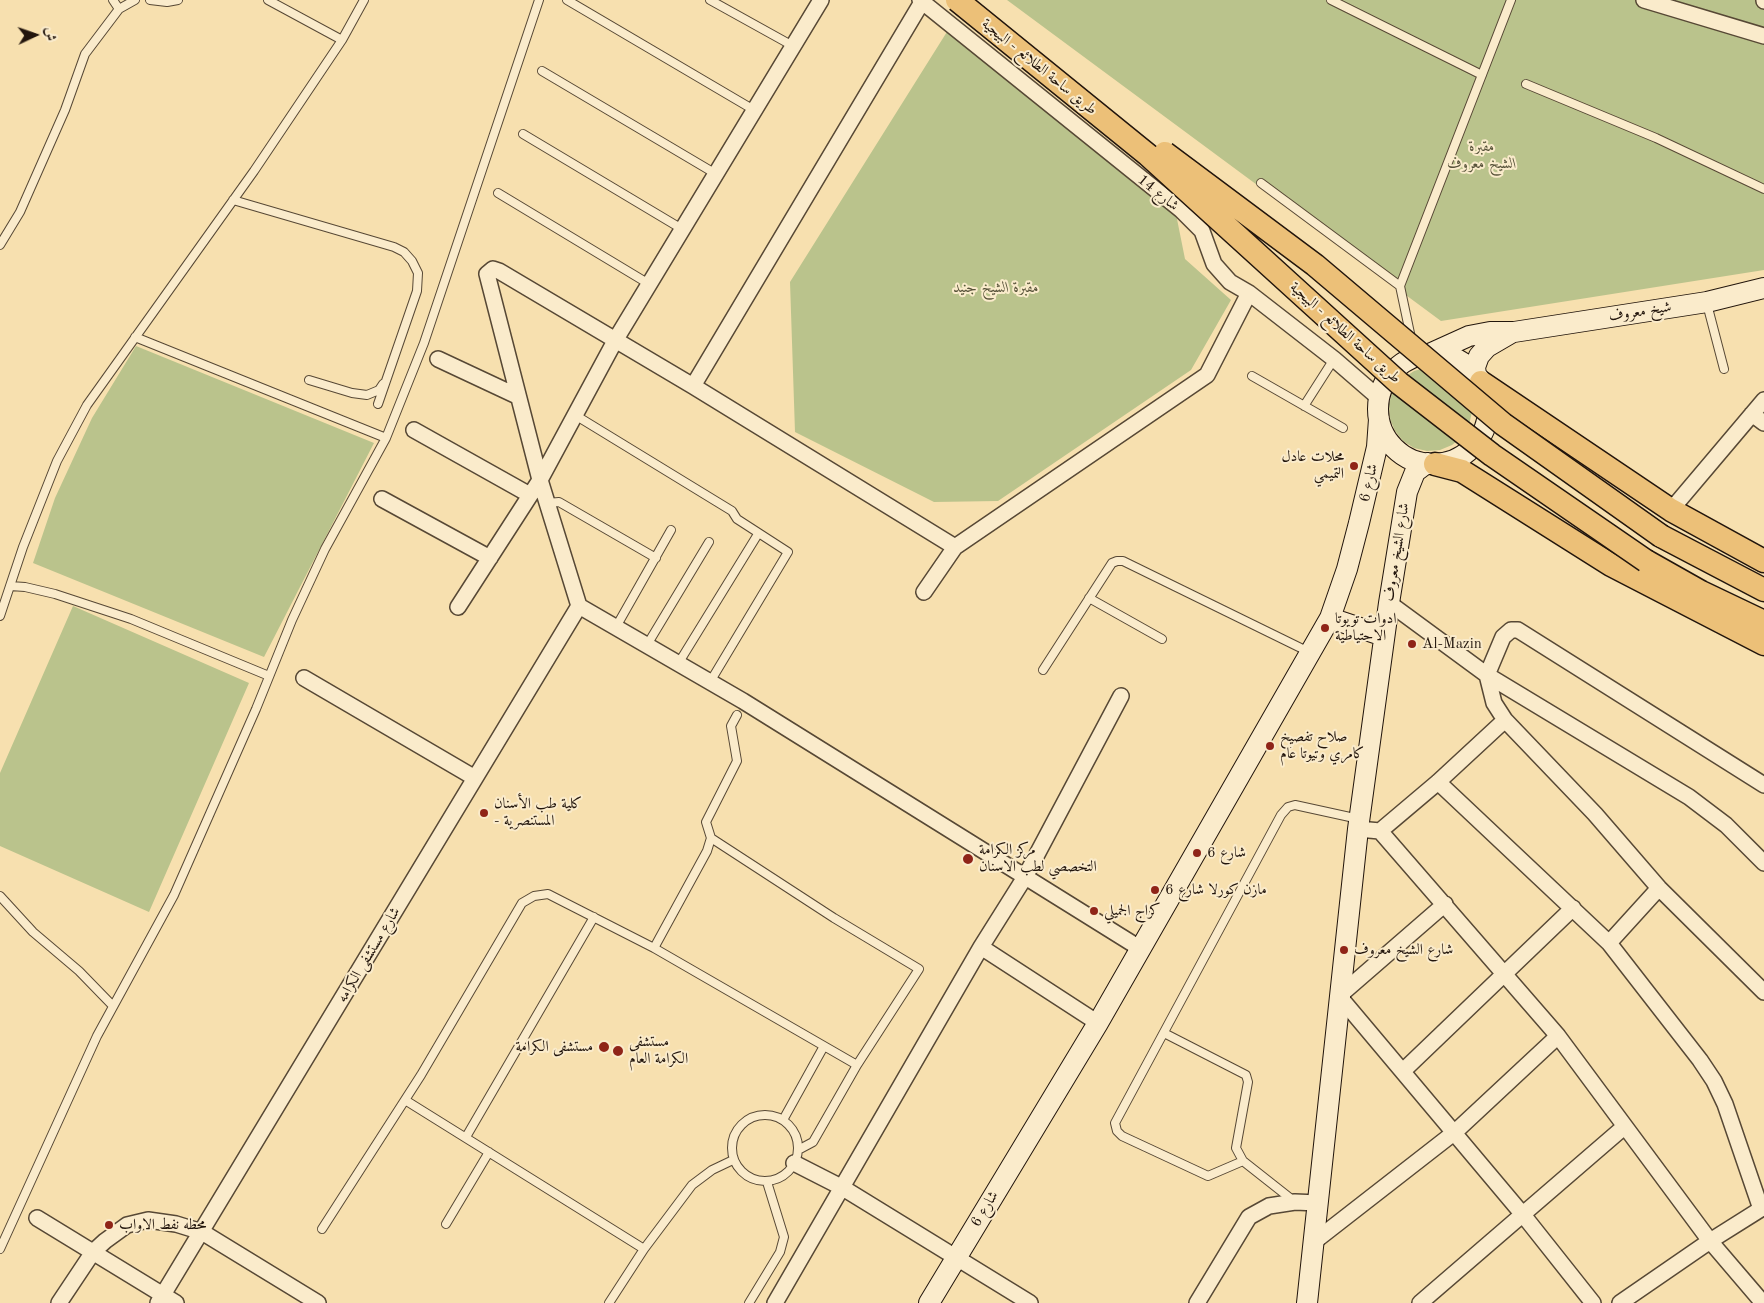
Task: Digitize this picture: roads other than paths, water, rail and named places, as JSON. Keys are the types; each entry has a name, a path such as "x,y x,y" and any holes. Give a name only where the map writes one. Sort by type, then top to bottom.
{"main road":[{"name":"طريق ساحة الطلائع - البيجية","path":"958,0 1292,247 1503,424 1661,536 1764,590"},
{"name":"طريق ساحة الطلائع - البيجية","path":"958,0 1148,155 1399,383 1492,454 1646,561 1701,592 1764,622"},
{"path":"1479,378 1671,510 1764,561"},
{"path":"1431,464 1456,469 1474,478 1612,565 1764,644"}],"street":[{"path":"458,607 540,480 616,339 821,0"},
{"path":"1644,0 1764,36"},
{"path":"693,386 921,1"},
{"name":"شارع 14","path":"921,1 1181,210 1202,231 1214,264 1230,282 1249,293 1334,359 1380,398"},
{"path":"955,547 616,339 499,271 490,270 487,274 540,480 579,606 710,682 1141,949"},
{"name":"شیخ معروف","path":"1514,332 1707,302 1764,288"},
{"path":"924,592 955,547 1207,375 1249,293"},
{"path":"1490,332 1514,332 1487,347 1479,356 1475,367 1487,396 1488,411 1485,427 1478,441 1467,453 1452,461 1431,464 1402,454 1392,445 1384,433 1380,419 1380,398 1386,381 1398,366 1469,336 1490,332"},
{"path":"1421,356 1434,354 1454,359 1466,366 1479,378"},
{"path":"438,359 517,396"},
{"path":"1671,510 1764,400"},
{"path":"1752,414 1764,423"},
{"name":"شارع 6","path":"929,1303 1098,1023 1330,618 1347,569 1359,523 1377,447 1380,419"},
{"path":"414,430 530,495"},
{"name":"شارع الشيخ معروف","path":"1307,1303 1315,1241 1339,996 1384,636 1407,492 1416,472 1431,464"},
{"path":"382,498 490,558"},
{"path":"1389,603 1487,675 1689,796 1726,824 1764,863"},
{"name":"شارع مستشفى الكرامه","path":"160,1299 579,606"},
{"path":"1330,618 1384,636"},
{"path":"1764,785 1518,630 1511,630 1503,637 1487,675 1494,703 1505,720 1595,814 1659,888 1764,992"},
{"path":"304,678 475,778"},
{"path":"775,1303 981,947 1025,877 1120,696"},
{"path":"1380,831 1438,782 1505,720"},
{"path":"1438,782 1609,943 1714,1081 1725,1104 1762,1208 1620,1303"},
{"path":"1359,824 1380,831 1558,1036 1710,1241 1763,1303"},
{"path":"1609,943 1659,888"},
{"path":"1445,904 1339,996 1455,1132 1593,1303"},
{"path":"1403,1071 1505,975 1572,908"},
{"path":"981,947 1098,1023"},
{"path":"1315,1241 1455,1132 1558,1036"},
{"path":"1420,1303 1524,1216 1624,1127"},
{"path":"796,1157 1030,1303"},
{"path":"1197,1303 1249,1217 1268,1206 1295,1202 1318,1203"},
{"path":"38,1218 93,1252 160,1299 176,1303"},
{"path":"59,1303 93,1252 127,1225 148,1220 176,1224 202,1232 318,1303"}],"lane":[{"path":"113,0 119,9"},
{"path":"0,245 28,195 65,110 85,54 119,9 135,0"},
{"path":"150,0 178,0"},
{"path":"268,0 342,40"},
{"path":"0,616 23,547 57,462 87,404 233,200 342,40 364,0"},
{"path":"0,1249 97,1036 174,895 292,620 325,549 386,438 424,343 539,0"},
{"path":"567,0 754,110"},
{"path":"710,0 793,46"},
{"path":"1332,0 1482,75"},
{"path":"1400,286 1511,0"},
{"path":"542,71 716,174"},
{"path":"1526,84 1656,138 1764,189"},
{"path":"523,134 682,229"},
{"path":"1260,183 1400,286 1421,356"},
{"path":"498,193 649,284"},
{"path":"233,200 394,247 404,252 412,261 418,273 417,291 378,404"},
{"path":"1707,302 1724,368"},
{"path":"135,337 386,438"},
{"path":"1304,406 1334,359"},
{"path":"1252,376 1343,428"},
{"path":"309,380 352,393 367,395 379,390 387,378"},
{"path":"575,414 732,511 737,519 788,552 710,682"},
{"path":"547,503 559,502 656,558"},
{"path":"616,627 672,530"},
{"path":"678,664 758,534"},
{"path":"647,645 709,542"},
{"path":"1043,670 1112,562 1123,561 1311,653"},
{"path":"10,586 25,587 55,594 131,619 269,676"},
{"path":"1089,598 1162,639"},
{"path":"737,715 731,726 737,761 706,822 711,838 834,918 919,969 857,1065 813,1142 796,1157"},
{"path":"1243,1161 1208,1176 1122,1136 1117,1131 1115,1123 1288,807 1295,805 1359,824"},
{"path":"654,948 697,872 711,838"},
{"path":"322,1228 405,1100 522,903 534,896 548,894 654,948 857,1065"},
{"path":"0,896 33,932 79,971 113,1006"},
{"path":"466,1137 594,917"},
{"path":"1164,1033 1246,1075 1248,1082 1236,1148 1243,1161 1295,1202"},
{"path":"783,1120 824,1046"},
{"path":"405,1100 644,1249"},
{"path":"770,1115 783,1120 793,1130 798,1143 796,1157 791,1169 780,1178 766,1182 753,1180 741,1172 733,1160 731,1146 735,1133 743,1122 756,1116 770,1115"},
{"path":"446,1224 489,1152"},
{"path":"609,1303 644,1249 692,1185 712,1170 733,1160"},
{"path":"749,1303 780,1252 784,1236 766,1182"}],"place":[{"name":"محلات عادل التميمي","path":"1354,466"},
{"name":"ادوات تويوتا الاحتياطية","path":"1325,628"},
{"name":"Al-Mazin","path":"1412,644"},
{"name":"صلاح تفصيخ كامري وتيوتا عام","path":"1270,746"},
{"name":"كلية طب الأسنان - المستنصرية","path":"484,813"},
{"name":"شارع 6","path":"1197,853"},
{"name":"مركز الكرامة التخصصي لطب الاسنان","path":"968,859"},
{"name":"مازن كورلا شارع 6","path":"1155,890"},
{"name":"كراج الجميلي","path":"1094,911"},
{"name":"شارع الشيخ معروف","path":"1344,950"},
{"name":"مستشفى الكرامة","path":"604,1047"},
{"name":"مستشفى الكرامة العام","path":"618,1051"},
{"name":"محطه نفط الاواب","path":"109,1225"}],"park label":[{"name":"مقبرة الشيخ معروف","path":"1482,156"},
{"name":"مقبرة الشيخ جنيد","path":"996,288"}]}
